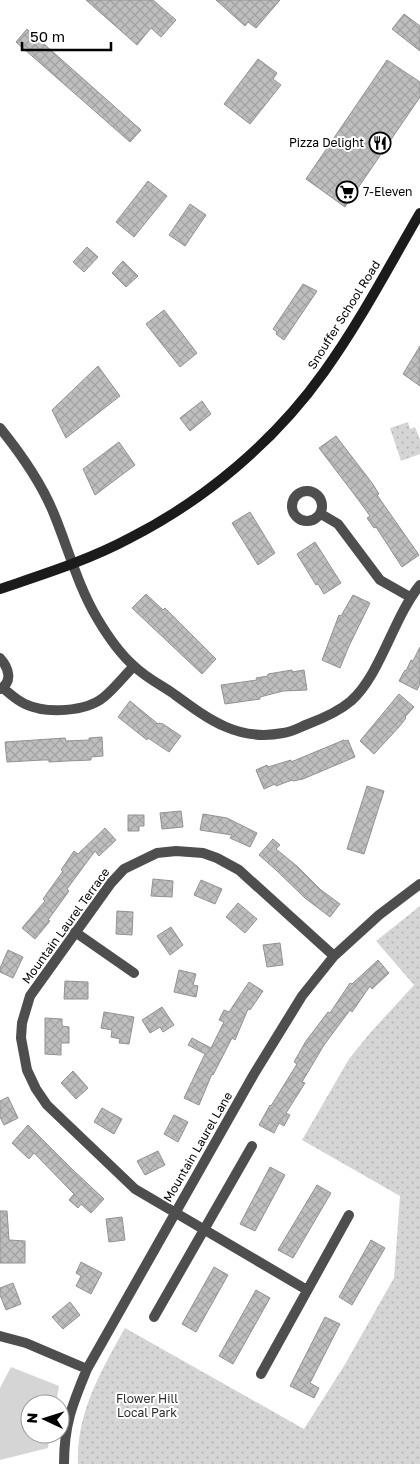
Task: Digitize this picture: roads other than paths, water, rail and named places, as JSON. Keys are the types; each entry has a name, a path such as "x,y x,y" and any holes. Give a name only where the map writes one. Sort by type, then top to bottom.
{"main road":[{"name":"Snouffer School Road","path":"0,589 72,564 130,538 178,510 224,476 271,434 318,381 340,349 420,213"}],"street":[{"path":"0,428 20,452 40,484 54,512 72,564 96,616 113,642 134,666 211,721 237,732 269,736 286,733 333,714 352,700 370,678 410,597 420,585"},
{"path":"321,514 338,524 380,580 410,597"},
{"path":"0,658 5,664 8,674 8,681 1,688 13,698 26,705 40,709 78,709 102,698 134,666"},
{"name":"Mountain Laurel Terrace","path":"307,1290 135,1189 48,1106 36,1089 27,1070 21,1038 22,1023 30,996 110,883 124,869 157,853 176,851 203,853 239,870 334,956"},
{"name":"Mountain Laurel Lane","path":"64,1464 64,1438 72,1404 87,1369 254,1074 297,1004 334,956 379,915 420,884"},
{"path":"75,932 134,973"},
{"path":"154,1317 252,1146"},
{"path":"261,1374 349,1215"},
{"path":"0,1336 26,1343 87,1369"}],"place":[{"name":"Pizza Delight","path":"380,143"},
{"name":"7-Eleven","path":"347,192"}],"park label":[{"name":"Flower Hill Local Park","path":"147,1406"}]}
